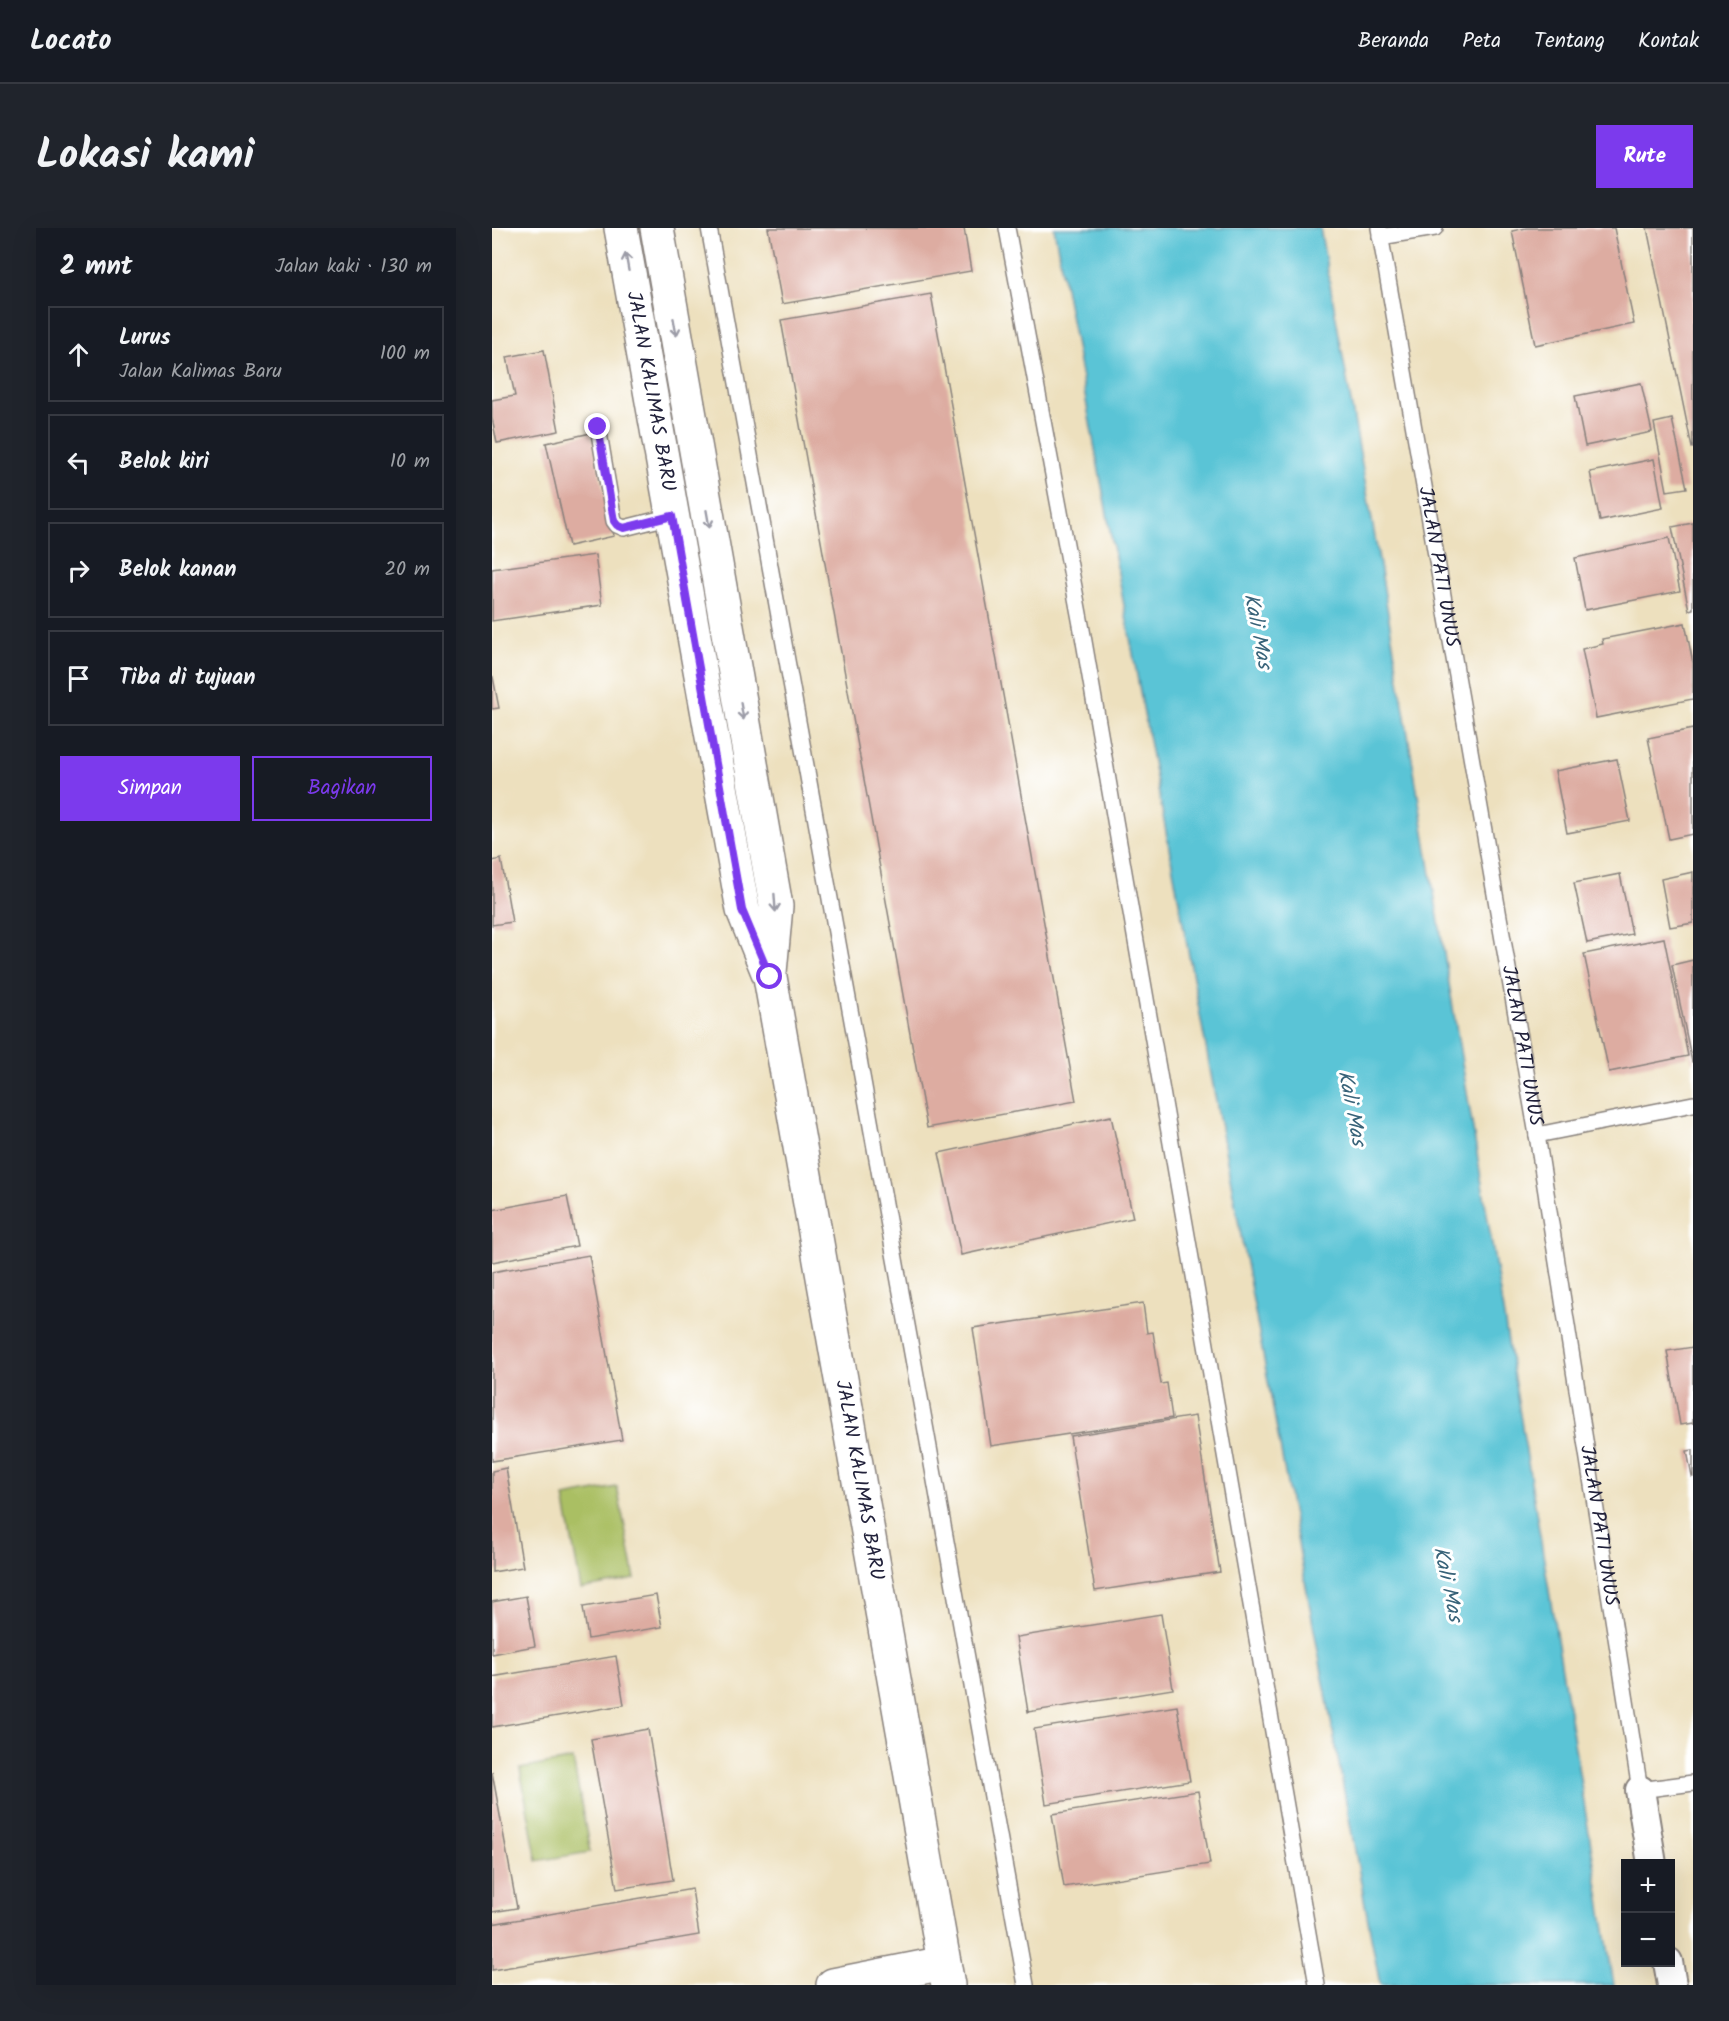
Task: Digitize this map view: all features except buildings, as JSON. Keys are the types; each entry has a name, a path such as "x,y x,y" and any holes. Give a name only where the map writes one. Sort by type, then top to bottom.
{"street":[{"name":"JALAN KALIMAS BARU","path":"621,228 742,910 770,977 946,1974"},
{"name":"JALAN KALIMAS BARU","path":"657,228 776,906 770,977"},
{"name":"JALAN PATI UNUS","path":"1640,1790 1651,1859"},
{"path":"1669,1967 1672,1985"},
{"path":"833,1985 946,1974"}],"lane":[{"path":"709,228 1026,1985"},
{"path":"1007,228 1082,630 1317,1985"},
{"path":"1380,232 1435,228"},
{"name":"JALAN PATI UNUS","path":"1380,232 1537,1135 1640,1790"},
{"path":"598,427 614,521 617,525 624,528 672,516"},
{"path":"1537,1135 1693,1104"},
{"path":"1640,1790 1693,1783"}],"green space":[{"path":"617,1487 635,1579 581,1589 564,1497"},
{"path":"573,1759 590,1852 537,1861 520,1769"}],"water":[{"name":"Kali Mas","path":"1054,228 1320,228 1382,577 1614,1985 1380,1985"}],"route":[{"path":"598,427 614,521 617,525 624,528 672,516 742,910 770,977"}]}
